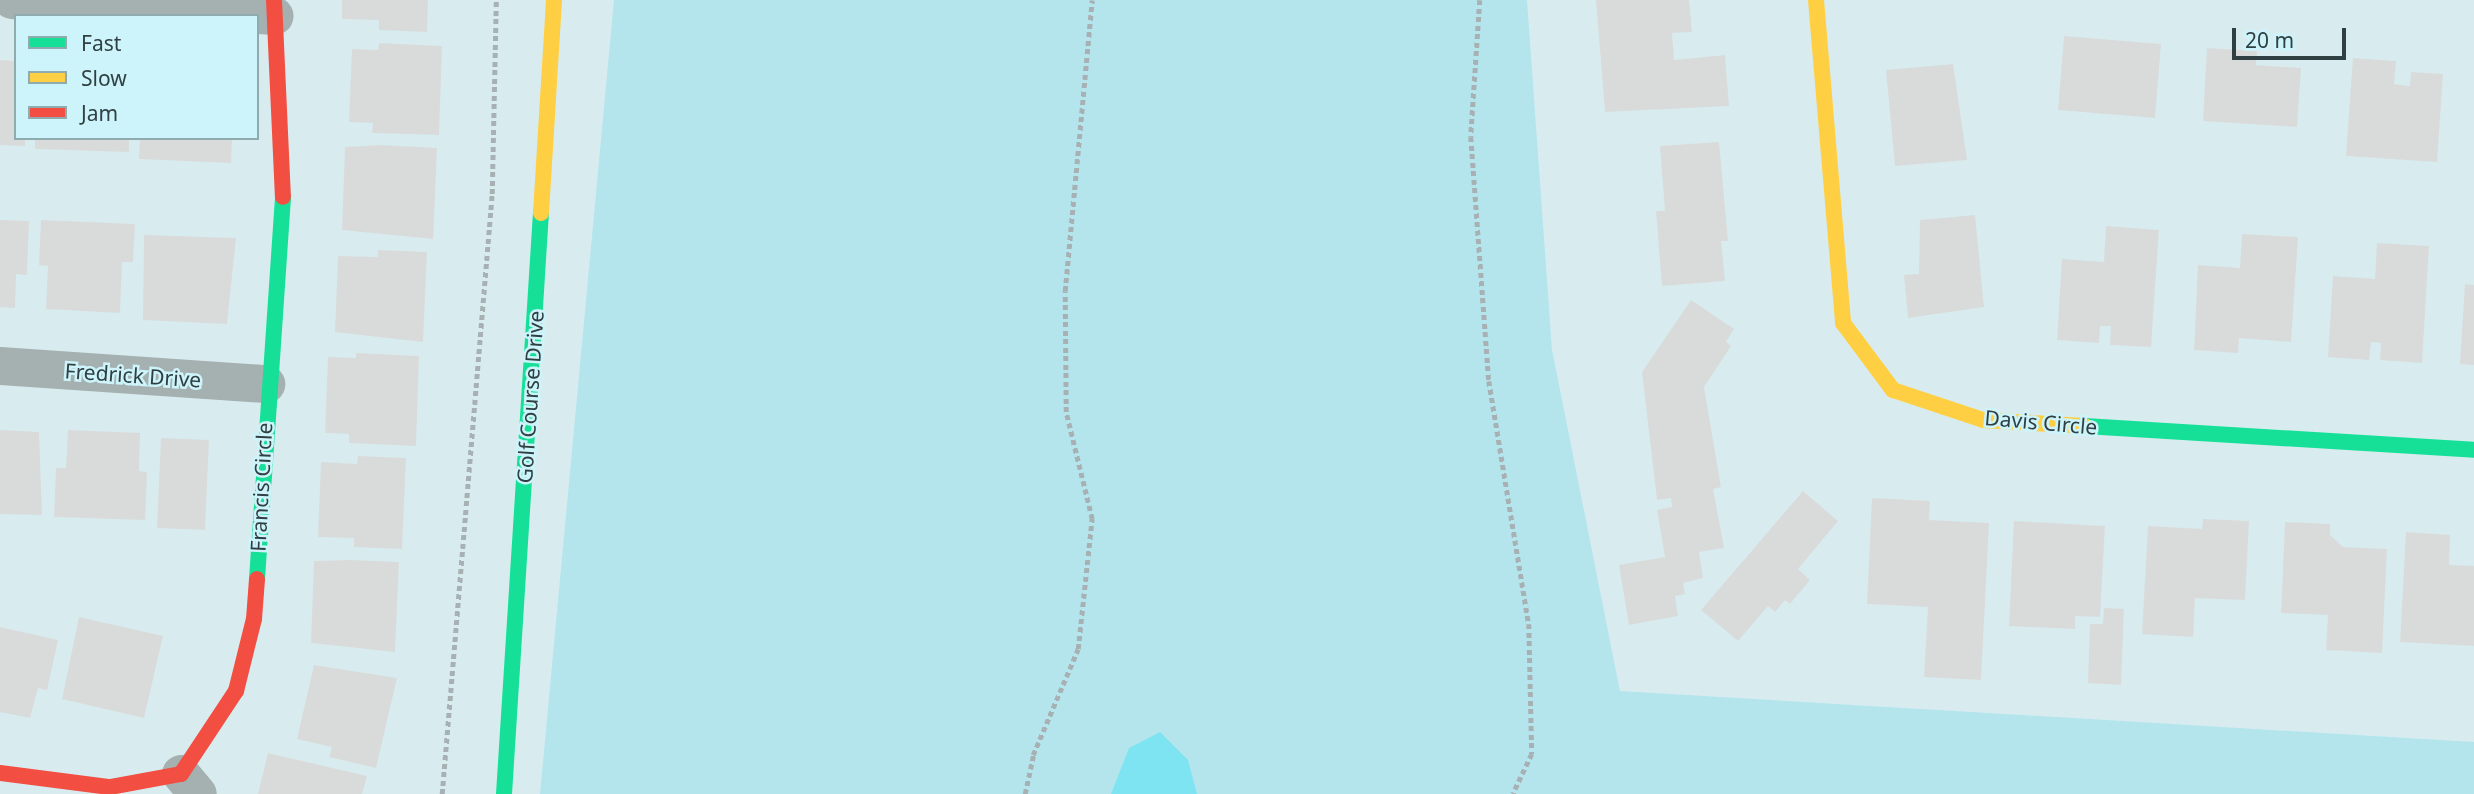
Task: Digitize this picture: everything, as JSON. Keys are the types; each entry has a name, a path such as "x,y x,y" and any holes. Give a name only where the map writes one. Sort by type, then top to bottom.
{"street":[{"path":"12,0 275,8"},
{"name":"Golf Course Drive","path":"504,794 554,0"},
{"name":"Davis Circle","path":"1816,0 1843,323 1893,390 1983,420 2474,450"},
{"name":"Francis Circle","path":"0,772 110,787 190,784 236,691 254,619 266,384 285,161 275,8"},
{"name":"Fredrick Drive","path":"0,366 266,384"}],"path":[{"path":"442,794 492,194 496,0"},
{"path":"1025,794 1032,755 1078,649 1092,519 1066,412 1065,291 1091,0"},
{"path":"1480,0 1471,137 1489,381 1529,624 1532,754 1513,794"}],"shaded area":[{"path":"614,0 1527,0 1552,350 1620,691 2474,742 2474,794 540,794"}],"water":[{"path":"1160,732 1188,760 1197,794 1111,794 1129,748"}],"building":[{"path":"342,0 428,0 427,32 379,30 379,20 342,19"},
{"path":"1596,0 1689,0 1692,32 1672,33 1674,60 1725,55 1729,106 1605,112"},
{"path":"2064,36 2161,44 2155,118 2058,110"},
{"path":"379,43 442,46 439,135 372,133 373,123 349,122 352,49 378,50"},
{"path":"2207,48 2257,51 2256,65 2301,68 2297,127 2203,121"},
{"path":"2353,58 2396,61 2394,84 2410,86 2411,72 2443,74 2437,162 2346,156"},
{"path":"0,60 14,61 14,140 25,140 25,146 0,145"},
{"path":"1953,64 1967,160 1895,166 1886,70"},
{"path":"35,140 129,140 129,152 35,149"},
{"path":"140,140 232,140 231,163 139,159"},
{"path":"1719,142 1728,241 1721,241 1725,281 1662,286 1656,211 1665,211 1660,146"},
{"path":"382,145 437,148 433,239 342,230 345,147"},
{"path":"1975,215 1984,307 1908,318 1904,275 1919,274 1920,220"},
{"path":"0,220 29,221 27,275 16,274 15,308 0,307"},
{"path":"41,220 135,224 133,262 122,262 120,313 46,309 48,266 39,265"},
{"path":"2106,226 2159,230 2151,347 2110,345 2111,326 2100,326 2099,343 2057,340 2062,259 2104,262"},
{"path":"2242,234 2298,237 2291,342 2239,338 2238,353 2194,350 2198,265 2240,268"},
{"path":"144,235 236,238 227,324 143,320"},
{"path":"2377,243 2429,246 2422,363 2380,360 2381,343 2371,342 2369,360 2328,357 2333,276 2375,279"},
{"path":"378,250 427,252 423,342 335,332 338,256 378,257"},
{"path":"2465,284 2474,285 2474,365 2460,364"},
{"path":"1691,300 1734,329 1726,342 1731,346 1704,387 1721,487 1713,489 1724,548 1699,552 1703,578 1683,583 1685,594 1675,596 1678,616 1629,625 1619,565 1665,557 1657,510 1672,507 1671,498 1657,500 1642,372"},
{"path":"356,353 419,356 416,446 349,443 349,434 325,433 328,357 356,358"},
{"path":"0,430 39,432 42,515 0,514"},
{"path":"68,430 140,433 139,471 147,472 145,520 54,517 56,468 66,468"},
{"path":"161,438 209,440 205,530 157,528"},
{"path":"358,456 406,458 402,549 354,547 354,538 318,537 321,462 357,464"},
{"path":"1803,491 1838,521 1798,569 1810,580 1790,604 1785,600 1775,612 1768,606 1738,641 1701,610"},
{"path":"1872,498 1930,501 1929,520 1989,523 1981,680 1924,677 1928,607 1867,604"},
{"path":"2203,519 2249,521 2245,600 2195,598 2193,637 2142,634 2148,526 2202,529"},
{"path":"2014,521 2105,526 2100,617 2075,616 2075,629 2009,626"},
{"path":"2285,522 2330,524 2330,535 2343,547 2387,549 2382,653 2326,650 2328,615 2281,613"},
{"path":"2406,532 2450,535 2449,565 2474,566 2474,646 2400,642"},
{"path":"314,561 399,562 395,652 311,643"},
{"path":"2104,608 2124,609 2121,685 2088,683 2090,624 2103,624"},
{"path":"79,617 163,636 144,718 62,699"},
{"path":"0,627 58,640 47,690 38,688 30,718 0,712"},
{"path":"314,665 397,678 376,768 329,757 332,747 297,739"},
{"path":"268,753 367,776 362,794 258,794"}],"traffic: fast":[{"path":"257,579 283,197"},
{"path":"504,794 541,213"},
{"path":"2085,426 2474,450"}],"traffic: slow":[{"path":"541,213 554,0"},
{"path":"1816,0 1843,323 1893,390 1983,420 2085,426"}],"traffic: jam":[{"path":"274,0 283,197"},
{"path":"0,773 110,787 181,774 236,691 254,619 257,579"}]}
